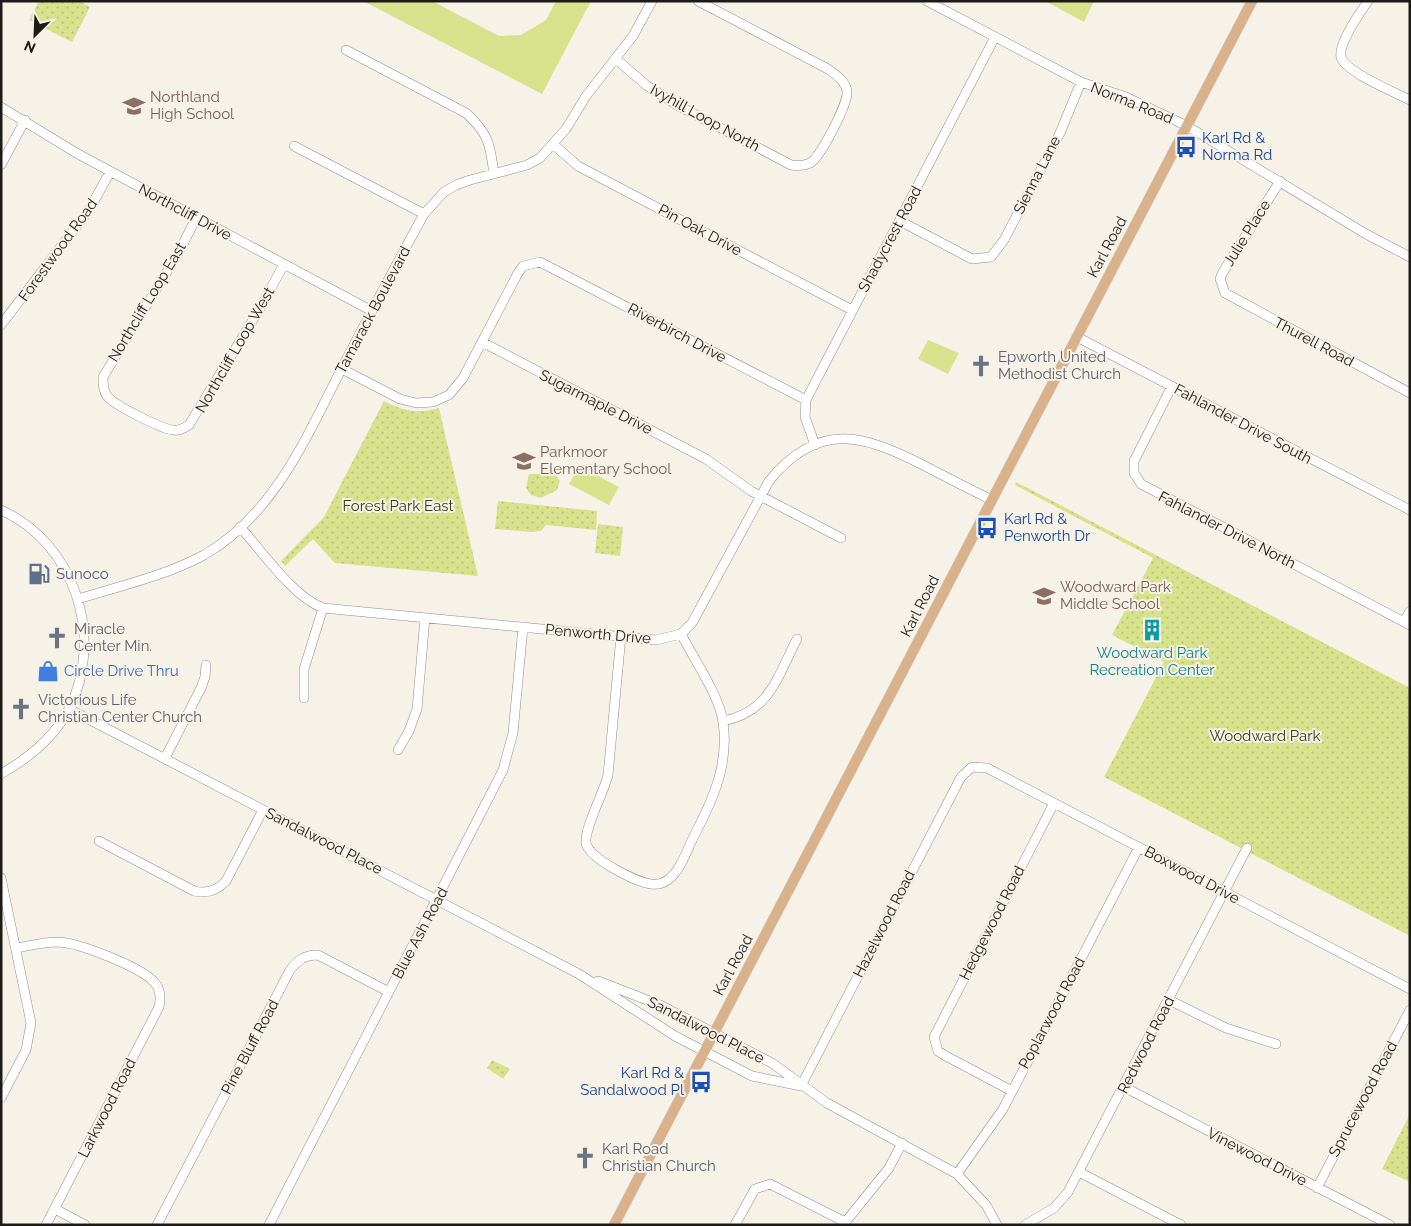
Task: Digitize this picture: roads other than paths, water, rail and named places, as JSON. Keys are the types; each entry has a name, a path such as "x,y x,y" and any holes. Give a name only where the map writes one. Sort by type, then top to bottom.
{"main road":[{"name":"Karl Road","path":"614,1225 1252,1"}],"street":[{"name":"Tamarack Boulevard","path":"78,599 180,566 204,554 254,514 289,468 424,214 444,192 470,180 527,165 540,158 566,129 586,96 633,36 652,1"},
{"name":"Ivyhill Loop North","path":"616,59 646,85 677,106 780,160 801,166 810,163 819,154 844,105 847,90 838,76 698,1"},
{"name":"Norma Road","path":"927,1 1081,82 1126,97 1187,126 1366,234 1410,257"},
{"path":"1368,1 1344,41 1341,57 1345,64 1357,72 1410,100"},
{"name":"Shadycrest Road","path":"806,400 995,37"},
{"path":"346,50 466,114 482,128 490,148 494,174"},
{"name":"Sienna Lane","path":"900,221 972,259 982,260 996,253 1060,133 1081,82"},
{"name":"Northcliff Drive","path":"1,107 110,172 372,311"},
{"path":"1,164 25,120"},
{"name":"Pin Oak Drive","path":"553,144 578,166 852,310"},
{"path":"294,146 424,214"},
{"name":"Forestwood Road","path":"1,325 89,210 110,172"},
{"name":"Julie Place","path":"1222,288 1220,279 1223,272 1280,181"},
{"name":"Northcliff Loop East","path":"180,430 166,429 115,403 103,387 103,377 178,252 196,218"},
{"name":"Riverbirch Drive","path":"482,342 523,266 540,262 806,400"},
{"name":"Northcliff Loop West","path":"180,430 189,425 195,418 284,264"},
{"name":"Thurell Road","path":"1222,288 1230,298 1410,393"},
{"name":"Fahlander Drive South","path":"1077,337 1410,510"},
{"path":"342,369 400,399 416,403 432,402 449,395 457,388 482,342"},
{"name":"Sugarmaple Drive","path":"482,342 706,459 760,496 841,538"},
{"name":"Fahlander Drive North","path":"1172,386 1134,461 1134,473 1141,484 1407,623"},
{"path":"806,400 805,417 814,445"},
{"path":"621,636 608,775 602,796 588,828 586,842 592,854 600,860 643,882 663,883 675,873 713,800 724,758 723,721 709,686 681,634 701,611 768,481 781,466 796,454 814,445 850,439 878,444 992,500"},
{"path":"1,510 37,534 54,553 69,576 78,599 84,626 84,657 79,682 69,708 56,729 41,747 22,762 1,774"},
{"name":"Penworth Drive","path":"240,527 297,590 314,604 323,608 656,640 681,634"},
{"path":"304,698 304,669 323,608"},
{"path":"1407,623 1410,612"},
{"path":"398,750 409,731 417,709 425,618"},
{"name":"Blue Ash Road","path":"268,1225 496,787 508,755 513,733 523,627"},
{"path":"723,721 751,712 764,700 797,638"},
{"path":"165,758 201,688 205,677 206,665"},
{"name":"Sandalwood Place","path":"69,708 579,974 659,1027 752,1076 800,1086"},
{"name":"Boxwood Drive","path":"972,767 987,768 1410,989"},
{"name":"Hazelwood Road","path":"800,1086 960,777 972,767"},
{"name":"Hedgewood Road","path":"1012,1091 944,1055 936,1045 937,1030 1054,803"},
{"path":"98,841 194,891 206,893 217,889 226,880 263,810"},
{"name":"Poplarwood Road","path":"957,1174 980,1143 1012,1091 1139,847"},
{"name":"Redwood Road","path":"1025,1225 1054,1208 1068,1192 1247,848"},
{"path":"1,878 31,1022 26,1050 1,1098"},
{"name":"Larkwood Road","path":"17,948 60,942 87,947 148,977 159,989 159,1007 46,1225"},
{"name":"Pine Bluff Road","path":"157,1225 290,970 298,960 310,955 318,955 389,992"},
{"name":"Sandalwood Place","path":"579,974 660,1005 782,1069 800,1086 827,1103 957,1174 986,1205 997,1225"},
{"path":"1169,1000 1226,1028 1276,1044"},
{"name":"Sprucewood Road","path":"1317,1188 1410,1010"},
{"name":"Vinewood Drive","path":"1124,1087 1390,1225"},
{"path":"735,1225 751,1194 761,1186 770,1184 844,1224 889,1168 902,1143"},
{"path":"1079,1172 1182,1225"},
{"path":"55,1209 85,1225"}],"place":[{"name":"Northland High School","path":"134,106"},
{"name":"Karl Rd & Norma Rd","path":"1186,147"},
{"name":"Epworth United Methodist Church","path":"981,366"},
{"name":"Parkmoor Elementary School","path":"524,461"},
{"name":"Karl Rd & Penworth Dr","path":"987,528"},
{"name":"Sunoco","path":"39,574"},
{"name":"Woodward Park Middle School","path":"1044,596"},
{"name":"Woodward Park Recreation Center","path":"1152,630"},
{"name":"Miracle Center Min.","path":"57,638"},
{"name":"Circle Drive Thru","path":"48,671"},
{"name":"Victorious Life Christian Center Church","path":"21,709"},
{"name":"Karl Rd & Sandalwood Pl","path":"701,1082"},
{"name":"Karl Road Christian Church","path":"585,1158"}],"park label":[{"name":"Forest Park East","path":"398,506"},
{"name":"Woodward Park","path":"1265,736"}]}
